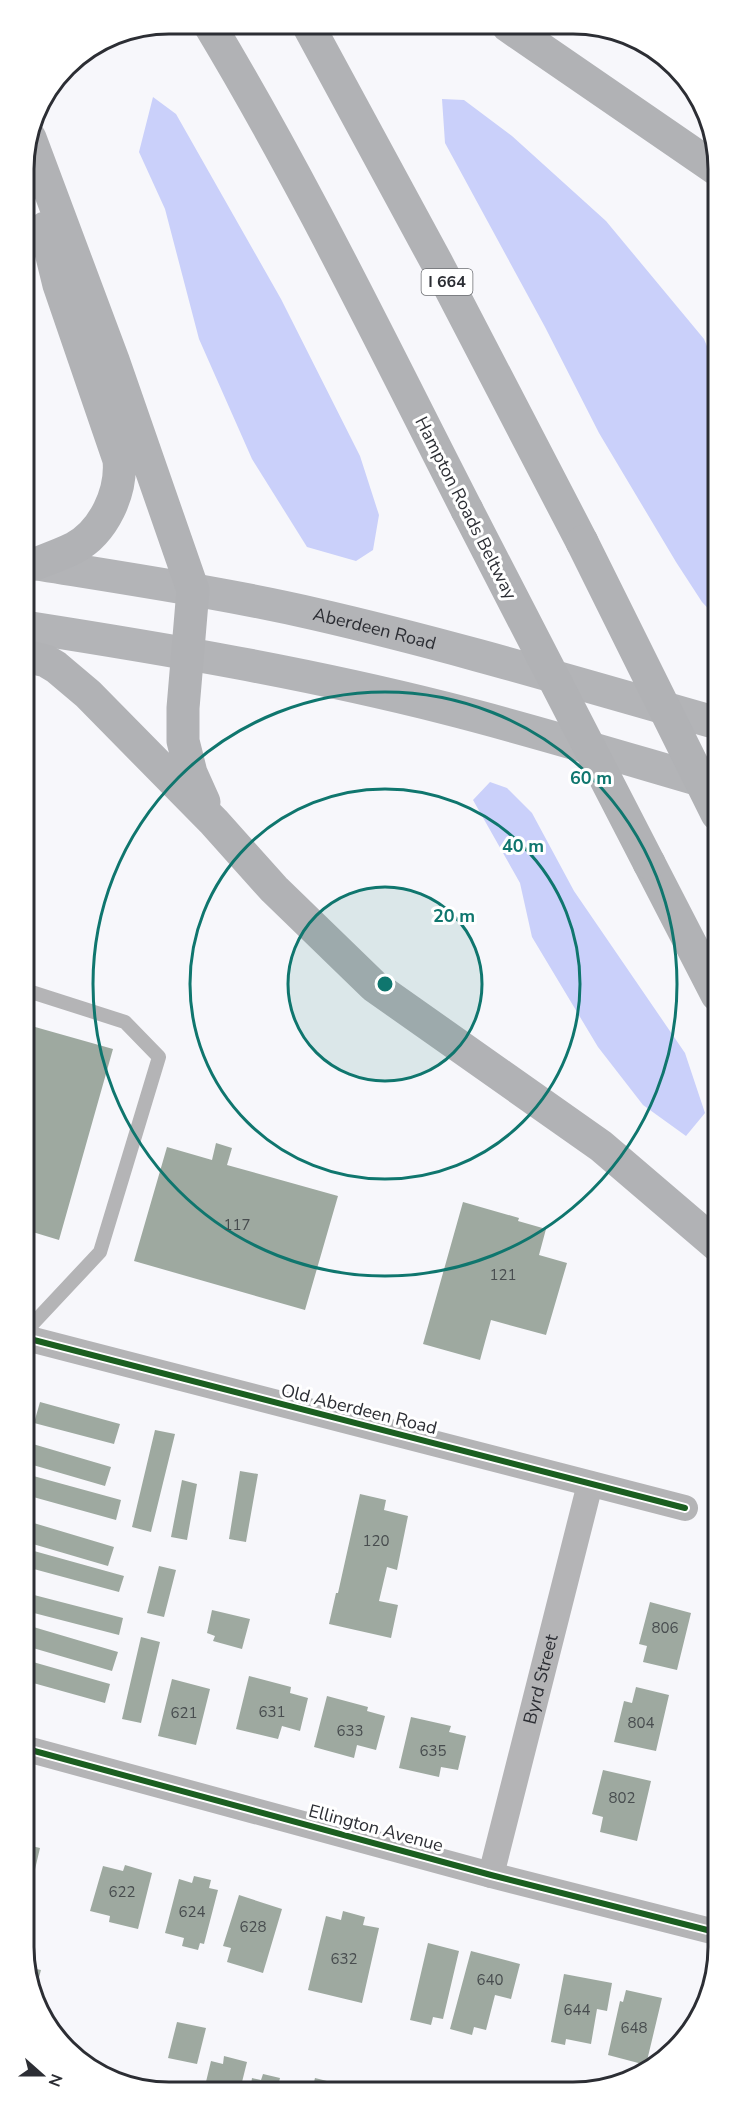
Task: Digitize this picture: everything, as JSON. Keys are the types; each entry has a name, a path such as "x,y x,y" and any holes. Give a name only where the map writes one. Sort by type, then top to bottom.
{"highway":[{"name":"Hampton Roads Beltway","path":"215,34 353,286 708,976"},
{"name":"I 664","path":"313,34 437,263 582,542 708,796"},
{"path":"520,34 708,163"},
{"path":"36,153 113,360 193,590 183,708 184,752 191,773 214,822"},
{"path":"35,184 59,285 119,460 120,475 116,495 93,533 76,547 35,561"},
{"path":"35,658 46,661 61,670 88,694 214,822 274,890 374,986 602,1146 708,1237"}],"main road":[{"name":"Aberdeen Road","path":"35,564 193,590 314,614 428,642 708,720"},
{"path":"35,629 188,653 326,680 445,708 708,782"}],"street":[{"name":"Old Aberdeen Road","path":"34,1340 685,1508"},
{"name":"Byrd Street","path":"491,1875 590,1484"},
{"name":"Ellington Avenue","path":"34,1751 491,1875 708,1930"}],"lane":[{"path":"34,1322 100,1252 159,1058 125,1022 35,993"}],"shaded area":[{"path":"153,97 176,114 281,299 360,456 379,515 373,550 356,561 307,547 252,459 199,339 165,209 139,152"},
{"path":"442,99 464,100 512,136 606,221 704,339 708,349 708,608 676,562 599,433 545,327 445,143"},
{"path":"490,782 507,788 532,813 574,891 685,1053 705,1113 686,1136 643,1105 598,1047 532,937 520,883 473,800"}],"building":[{"path":"35,1027 113,1049 59,1240 34,1233"},
{"path":"216,1143 232,1148 227,1165 338,1196 305,1310 134,1261 167,1147 212,1160"},
{"path":"463,1202 519,1218 518,1221 546,1229 539,1255 567,1263 546,1335 491,1320 480,1360 423,1344"},
{"path":"40,1402 120,1424 114,1444 34,1422"},
{"path":"155,1430 175,1434 151,1532 132,1527"},
{"path":"34,1444 111,1467 105,1486 34,1465"},
{"path":"240,1471 258,1474 246,1542 229,1539"},
{"path":"34,1476 121,1500 116,1520 34,1497"},
{"path":"182,1480 197,1484 187,1540 171,1537"},
{"path":"360,1494 386,1500 384,1510 408,1516 397,1570 387,1567 379,1601 398,1605 391,1638 329,1624"},
{"path":"34,1523 114,1547 108,1566 34,1544"},
{"path":"34,1551 124,1576 119,1592 34,1569"},
{"path":"159,1566 176,1570 164,1617 147,1613"},
{"path":"34,1595 123,1618 119,1635 34,1613"},
{"path":"650,1602 691,1613 677,1670 643,1662 647,1646 639,1644"},
{"path":"212,1610 250,1619 242,1649 213,1641 215,1636 207,1633"},
{"path":"34,1627 118,1652 112,1671 34,1648"},
{"path":"141,1637 160,1642 141,1723 122,1719"},
{"path":"34,1662 110,1684 105,1703 34,1683"},
{"path":"249,1676 291,1687 290,1693 308,1698 300,1731 282,1726 278,1739 236,1729"},
{"path":"172,1679 210,1689 196,1745 158,1736"},
{"path":"636,1687 669,1695 656,1751 614,1742 624,1701 632,1703"},
{"path":"327,1696 368,1707 367,1711 385,1716 376,1750 357,1745 354,1758 314,1747"},
{"path":"411,1717 451,1726 449,1732 466,1736 458,1770 441,1767 439,1777 399,1768"},
{"path":"603,1770 651,1781 637,1841 600,1832 603,1817 592,1814"},
{"path":"34,1847 40,1848 34,1873"},
{"path":"125,1865 152,1873 138,1929 109,1922 110,1916 90,1911 103,1866 123,1871"},
{"path":"194,1876 211,1880 209,1888 218,1890 204,1944 200,1943 198,1950 182,1946 184,1938 165,1933 179,1879 192,1883"},
{"path":"239,1895 282,1909 263,1973 227,1962 231,1948 223,1946"},
{"path":"343,1911 365,1917 363,1925 379,1928 362,2003 308,1990 326,1916 341,1920"},
{"path":"428,1943 459,1951 443,2019 433,2017 431,2025 410,2020"},
{"path":"471,1951 520,1964 511,1999 495,1995 486,2030 474,2027 472,2035 450,2029"},
{"path":"36,1969 41,1970 38,1980"},
{"path":"564,1974 612,1983 607,2011 597,2009 591,2044 566,2039 565,2045 551,2042"},
{"path":"626,1990 662,1998 647,2061 641,2064 608,2055 620,2001 623,2002"},
{"path":"177,2022 206,2028 197,2064 168,2058"},
{"path":"224,2056 247,2062 242,2082 206,2082 211,2061 223,2064"},
{"path":"263,2074 280,2078 279,2082 251,2082 252,2078 261,2080"},
{"path":"315,2078 331,2082 314,2082"}],"cycle path":[{"path":"34,1340 685,1508"},
{"path":"34,1751 491,1875 708,1930"}]}
